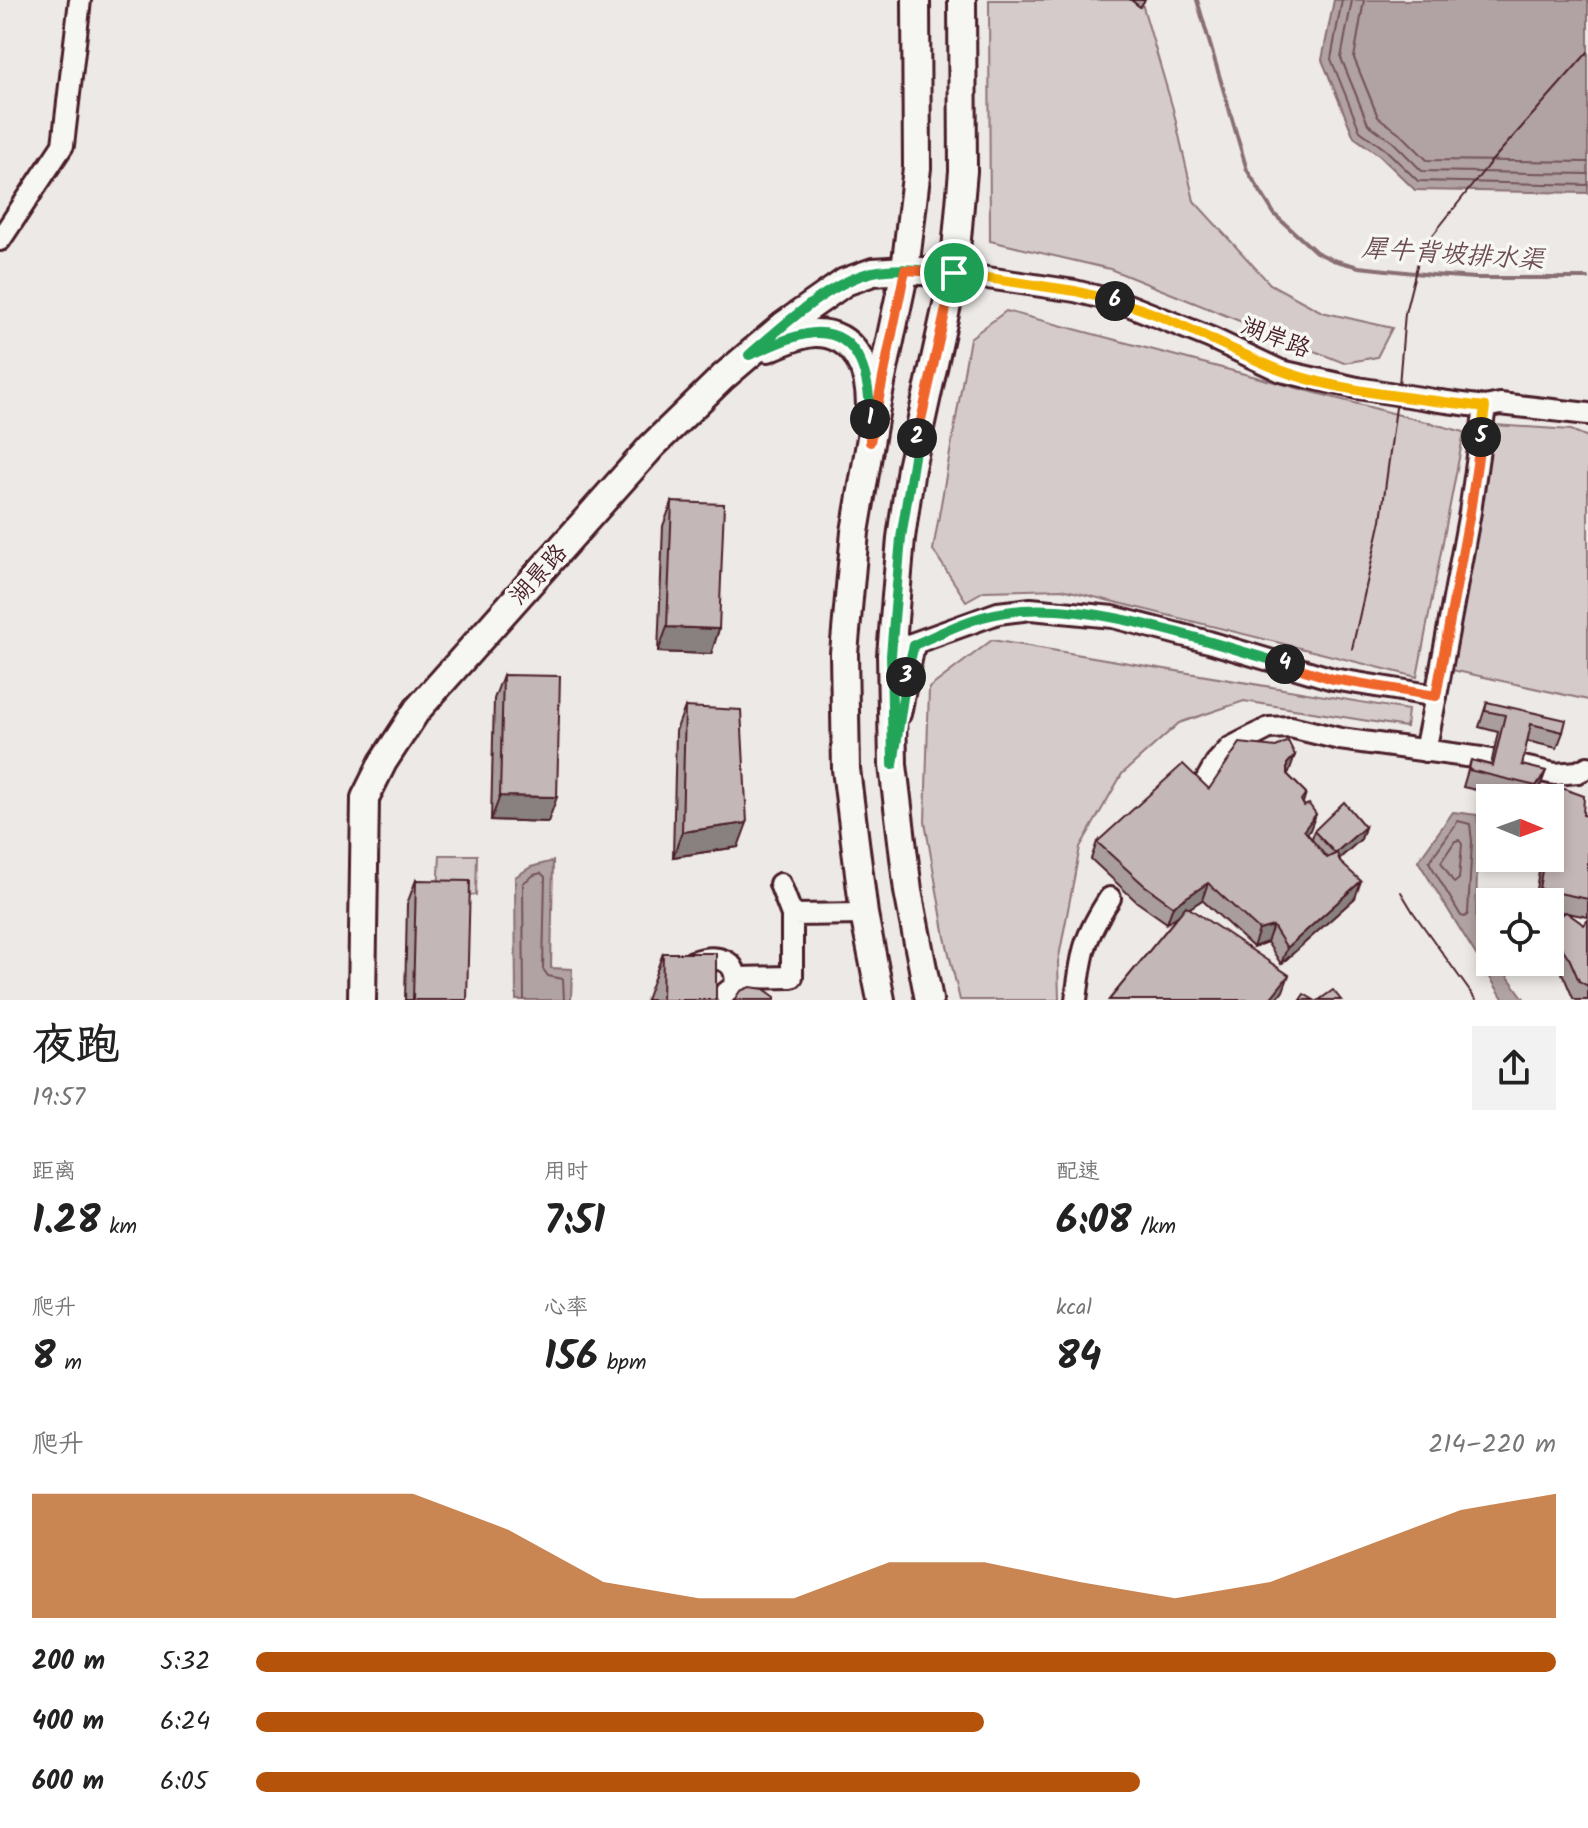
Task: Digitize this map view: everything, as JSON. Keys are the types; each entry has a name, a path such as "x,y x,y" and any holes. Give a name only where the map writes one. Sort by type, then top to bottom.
{"main road":[{"path":"881,1000 864,914 846,769 844,653 855,532 905,270 917,168 916,0"},
{"path":"929,1000 908,891 893,765 891,655 901,538 911,468 954,273 963,171 962,0"},
{"name":"湖景路","path":"362,1000 365,798 383,762 417,710 652,446 784,325 845,282 873,272 954,273"},
{"path":"749,355 800,336 817,333 842,338 858,353 867,376 870,442"}],"street":[{"path":"0,240 63,145 80,0"},
{"name":"湖岸路","path":"954,273 1075,291 1123,303 1211,338 1281,371 1357,388 1485,407 1500,404 1588,414"},
{"path":"1425,751 1470,512 1485,407"},
{"path":"893,626 898,641 906,646 1009,611 1031,609 1113,617 1333,679 1436,696"},
{"path":"893,765 909,662 920,642"},
{"path":"1198,795 1216,763 1230,748 1269,728 1291,727 1340,739 1481,758 1555,774 1578,772 1588,767"},
{"path":"736,978 792,977 792,915 780,884"},
{"path":"1076,1000 1081,955 1090,929 1110,898"},
{"path":"792,915 864,914"},
{"path":"703,1000 687,994 684,987 689,967 702,958 720,958 734,968 736,978 735,986 717,1000"}],"shaded area":[{"path":"989,0 1141,0 1173,109 1194,201 1270,284 1322,312 1392,328 1377,357 1344,363 1110,269 990,241"},
{"path":"1006,311 1464,432 1417,677 1062,589 984,591 966,601 933,550 970,338"},
{"path":"1494,425 1571,430 1588,437 1588,700 1452,670"},
{"path":"992,640 1408,710 1406,727 1244,701 1179,723 1122,774 1080,847 1058,962 1059,1000 960,1000 945,937 925,822 929,688"},
{"path":"440,855 477,855 476,895 438,893"}],"water":[{"path":"1334,0 1588,0 1588,193 1415,190 1380,156 1354,137 1322,60"},
{"path":"1453,812 1476,815 1476,955 1418,861"},
{"path":"553,861 551,968 572,969 571,1000 516,1000 515,877 531,867"},
{"path":"1489,976 1507,976 1525,1000 1504,1000"}],"building":[{"path":"672,502 724,504 719,629 667,627"},
{"path":"503,675 560,676 557,797 500,796"},
{"path":"1487,702 1566,720 1563,732 1531,724 1522,765 1546,771 1537,784 1469,770 1471,760 1493,766 1505,715 1485,711"},
{"path":"685,707 741,710 747,823 682,832"},
{"path":"1288,741 1295,755 1287,764 1287,774 1306,793 1301,800 1304,806 1309,804 1316,814 1304,830 1327,858 1337,853 1340,862 1361,881 1287,948 1273,926 1259,930 1208,883 1173,906 1144,885 1097,842 1183,764 1209,789 1240,743 1276,747"},
{"path":"1564,789 1584,796 1583,815 1588,816 1588,899 1564,894 1564,888 1539,888 1542,872 1564,872"},
{"path":"1344,802 1365,827 1335,853 1314,831"},
{"path":"416,880 470,881 467,1000 413,1000"},
{"path":"1186,906 1289,975 1269,1000 1109,1000"},
{"path":"1564,913 1584,925 1588,920 1588,986 1579,981 1564,951"},
{"path":"663,953 716,953 716,1000 662,1000"},
{"path":"750,987 764,989 775,1000 734,1000 740,991"},
{"path":"1333,990 1341,1000 1319,1000"},
{"path":"1304,994 1314,1000 1300,1000"}],"waterway":[{"name":"犀牛背坡排水渠","path":"1197,0 1247,170 1275,215 1316,252 1359,267 1433,275 1588,278"}],"tram line":[{"path":"1352,649 1381,520 1405,313 1421,250 1489,164 1588,52"},
{"path":"1401,892 1476,1000"}],"route":[{"path":"954,273 905,270 873,272 845,282 784,325 749,355 800,336 817,333 842,338 858,353 867,376 870,442 905,270 954,273 911,468 901,538 891,655 893,765 914,645 998,613 1031,609 1113,617 1333,679 1436,696 1470,512 1485,407 1338,385 1281,371 1211,338 1123,303 1020,281 954,273"}]}
